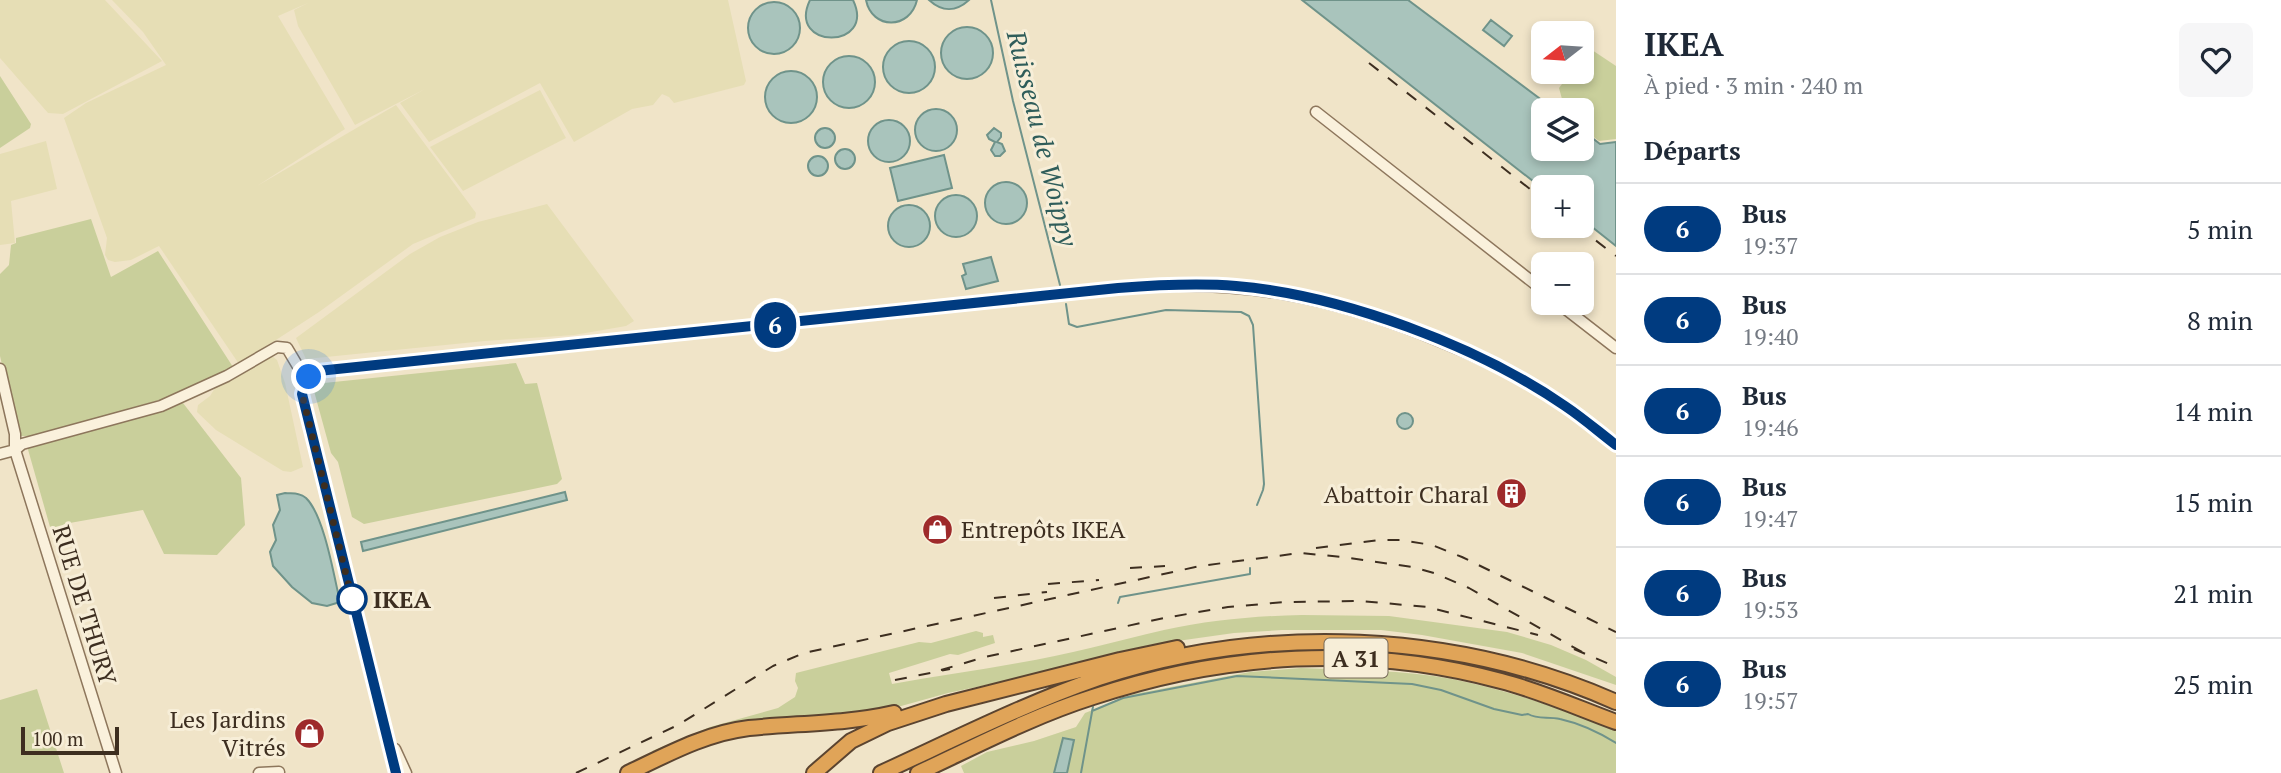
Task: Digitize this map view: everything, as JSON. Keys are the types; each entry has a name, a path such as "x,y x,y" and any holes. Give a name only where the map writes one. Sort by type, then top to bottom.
{"highway":[{"path":"628,773 684,747 747,728 853,721 946,704 1119,660 1196,645 1262,640 1283,643"},
{"name":"A 31","path":"881,773 1030,705 1102,677 1205,652 1283,643 1373,643 1470,656 1542,674 1616,702"},
{"name":"A 31","path":"918,773 1092,697 1149,680 1260,659 1310,656 1373,659 1454,671 1502,681 1616,722"},
{"path":"814,773 845,746 870,731 946,704"}],"street":[{"path":"1316,112 1531,281"},
{"path":"396,773 303,402 306,380 318,371 1118,288 1214,285 1266,289 1297,295 1361,311 1401,325 1479,358 1535,387 1567,406 1616,445"},
{"path":"1573,315 1616,348"},
{"path":"0,454 15,450 22,444 161,406 227,376 277,347 288,348 306,380"},
{"name":"RUE DE THURY","path":"0,369 15,434 15,450 116,773"},
{"path":"385,729 406,773"},
{"path":"259,773 279,772"}],"shaded area":[{"path":"0,0 105,0 162,61 63,114 48,113 0,58"},
{"path":"112,0 728,0 746,81 744,85 674,103 662,94 653,105 632,109 574,142 540,83 429,142 400,103 425,89 355,125 298,26 294,10 308,3 278,16 345,129 257,186 396,105 476,213 475,218 413,244 319,312 239,364 159,246 131,260 115,262 108,260 105,255 107,238 64,118 86,103 166,65 143,32"},
{"path":"540,90 566,138 463,191 430,147"},
{"path":"46,141 57,189 11,201 15,243 0,245 0,154"},
{"path":"547,204 634,321 626,326 574,335 306,359 296,338 410,254 440,237 478,222"},
{"path":"272,356 277,360 285,383 303,467 291,472 283,471 216,430 197,412 198,405 210,396 215,388"}],"green space":[{"path":"1594,51 1616,66 1616,139 1599,141 1594,137 1594,98 1562,98 1559,88 1562,84 1594,84"},
{"path":"0,76 31,124 30,128 0,148"},
{"path":"91,219 111,277 158,251 233,367 187,392 34,436 19,436 0,356 0,274 9,265 11,245 16,243 16,238"},
{"path":"516,363 525,384 537,383 562,479 557,484 364,524 352,517 338,462 331,453 314,391 324,383"},
{"path":"183,403 241,478 245,525 217,555 164,554 143,510 64,524 54,541 27,446"},
{"path":"1302,615 1389,616 1507,632 1551,645 1586,660 1616,677 1616,685 1522,653 1422,635 1381,630 1234,633 1149,645 1062,669 948,693 894,708 714,729 654,753 652,751 710,727 778,708 795,697 798,688 796,673 919,642 931,643 976,631 983,633 983,637 993,635 995,643 889,673 892,684 1036,660 1198,624"},
{"path":"1301,668 1433,676 1473,683 1535,701 1616,731 1616,773 1067,773 1074,740 1063,738 1054,773 964,773 961,766 987,752 1034,741 1076,727 1085,713 1134,694 1250,672"},
{"path":"37,689 64,773 0,773 0,700"}],"water":[{"path":"810,0 853,0 857,16 853,28 844,35 832,38 819,35 810,28 806,16"},
{"path":"866,0 917,0 907,17 891,22 876,17"},
{"path":"929,0 969,0 959,7 949,9 939,7"},
{"path":"1302,0 1408,0 1539,98 1531,98 1531,161 1594,161 1594,139 1600,144 1616,142 1616,246 1594,229 1594,175 1531,175 1531,180"},
{"path":"774,2 784,4 792,10 798,18 798,38 792,46 784,52 774,54 764,52 756,46 750,38 748,28 750,18 756,10 764,4"},
{"path":"1491,20 1512,36 1504,46 1483,30"},
{"path":"967,27 977,29 985,35 991,43 991,63 985,71 977,77 967,79 957,77 949,71 943,63 941,53 943,43 949,35 957,29"},
{"path":"909,41 919,43 927,49 933,57 933,77 927,85 919,91 909,93 899,91 891,85 885,77 883,67 885,57 891,49 899,43"},
{"path":"849,56 859,58 867,64 873,72 873,92 867,100 859,106 849,108 839,106 831,100 825,92 823,82 825,72 831,64 839,58"},
{"path":"791,71 801,73 809,79 815,87 815,107 809,115 801,121 791,123 781,121 773,115 767,107 765,97 767,87 773,79 781,73"},
{"path":"936,109 951,115 957,130 951,145 936,151 921,145 915,130 921,115"},
{"path":"889,120 904,126 910,141 904,156 889,162 874,156 868,141 874,126"},
{"path":"825,128 832,131 835,138 832,145 825,148 818,145 815,138 818,131"},
{"path":"994,128 1001,133 997,142 1002,144 1005,151 1000,156 995,156 991,150 995,142 987,135"},
{"path":"845,149 852,152 855,159 852,166 845,169 838,166 835,159 838,152"},
{"path":"944,155 952,188 898,201 890,168"},
{"path":"818,156 825,159 828,166 825,173 818,176 811,173 808,166 811,159"},
{"path":"1006,182 1021,188 1027,203 1021,218 1006,224 991,218 985,203 991,188"},
{"path":"956,195 971,201 977,216 971,231 956,237 941,231 935,216 941,201"},
{"path":"909,205 924,211 930,226 924,241 909,247 894,241 888,226 894,211"},
{"path":"991,257 998,281 966,289 962,276 966,274 963,264"},
{"path":"1405,413 1411,415 1411,427 1405,429 1399,427 1397,421 1399,415"},
{"path":"565,492 567,500 363,551 361,542"},
{"path":"277,495 301,495 312,506 328,547 340,602 327,606 312,603 292,587 273,566 270,552 276,540 273,525 280,510"},
{"path":"1063,738 1074,740 1067,773 1054,773"}],"waterway":[{"name":"Ruisseau de Woippy","path":"991,0 1013,101 1060,285"},
{"name":"Ruisseau de Woippy","path":"1066,304 1069,324 1077,327 1166,310 1241,312 1249,316 1253,325 1264,484 1257,505"},
{"name":"Ruisseau de Woippy","path":"1118,603 1120,597 1250,574 1250,568"},
{"path":"1093,707 1092,711 1123,698 1237,676 1412,684 1441,690 1494,709 1567,721 1616,743"},
{"name":"Ruisseau de Woippy","path":"1081,773 1092,712"}],"railway":[{"path":"1369,63 1531,190"},
{"path":"1593,238 1616,256"},
{"path":"1316,548 1379,540 1432,545 1616,632"},
{"path":"576,773 678,725 773,666 804,653 1200,566 1300,553 1412,567 1434,573 1469,588 1582,652"},
{"path":"1130,568 1165,566"},
{"path":"1048,584 1099,580"},
{"path":"994,598 1047,592"},
{"path":"941,670 985,657 1164,618 1228,607 1285,602 1361,601 1427,607 1538,635"},
{"path":"1574,649 1616,667"},
{"path":"895,680 950,669"}],"bus line":[{"name":"6","path":"396,773 302,394 306,380 318,371 1118,288 1169,284 1237,286 1266,289 1346,307 1391,321 1461,350 1528,383 1567,406 1616,445"}],"place":[{"name":"Abattoir Charal","path":"1512,494"},
{"name":"Entrepôts IKEA","path":"938,529"},
{"name":"IKEA","path":"352,599"},
{"name":"Les Jardins Vitrés","path":"309,733"}],"route":[{"path":"309,377 303,386 302,394 352,599"}]}
